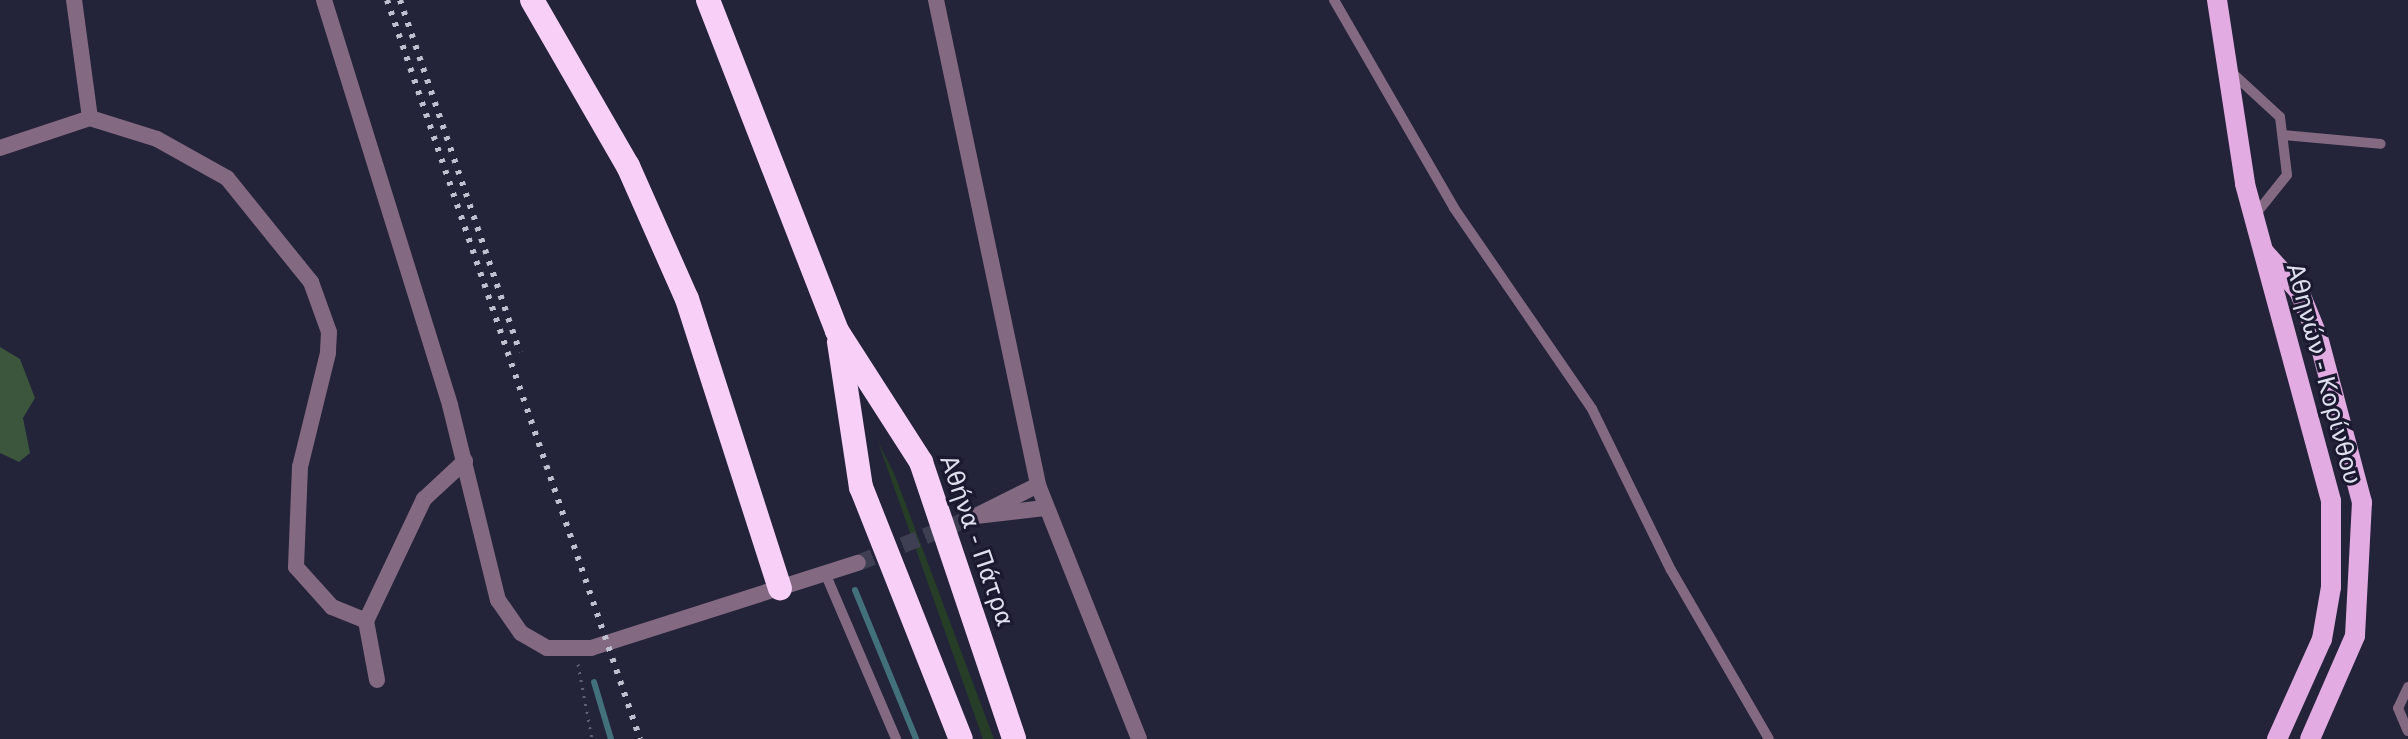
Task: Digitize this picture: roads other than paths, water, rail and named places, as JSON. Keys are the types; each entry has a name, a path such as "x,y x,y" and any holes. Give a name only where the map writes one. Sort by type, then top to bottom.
{"highway":[{"path":"532,0 628,166 687,299 780,588"},
{"name":"Αθήνα - Πάτρα","path":"708,0 837,331 921,462 1014,739"},
{"name":"Αθήνα - Πάτρα","path":"837,331 861,487 961,739"}],"main road":[{"name":"Αθηνών - Κορίνθου","path":"2217,0 2223,65 2264,252 2268,286 2325,462 2332,531 2322,639 2277,739"},
{"name":"Αθηνών - Κορίνθου","path":"2264,252 2299,291 2318,337 2362,502 2355,636 2310,739"}],"street":[{"path":"74,0 90,118"},
{"path":"324,0 465,461 504,612 533,641 576,650 858,563"},
{"path":"936,0 1038,485 1139,739"},
{"path":"0,148 90,118 181,149 227,178 311,282 329,332 328,353 300,467 294,559 303,581 332,607 366,621"},
{"path":"377,680 366,621 424,499 465,461"},
{"path":"1038,485 976,516 1045,508"}],"lane":[{"path":"1334,0 1454,208 1592,409 1671,570 1769,739"},
{"path":"2223,65 2275,107 2283,135 2286,179 2254,216"},
{"path":"2283,135 2381,144"},
{"path":"825,573 896,739"},
{"path":"2408,687 2398,708 2408,731"}],"waterway":[{"path":"855,590 916,739"},
{"path":"594,682 611,739"}],"tunnel":[{"path":"858,563 976,516"}],"railway":[{"path":"387,0 640,739"},
{"path":"400,0 520,352"}]}
